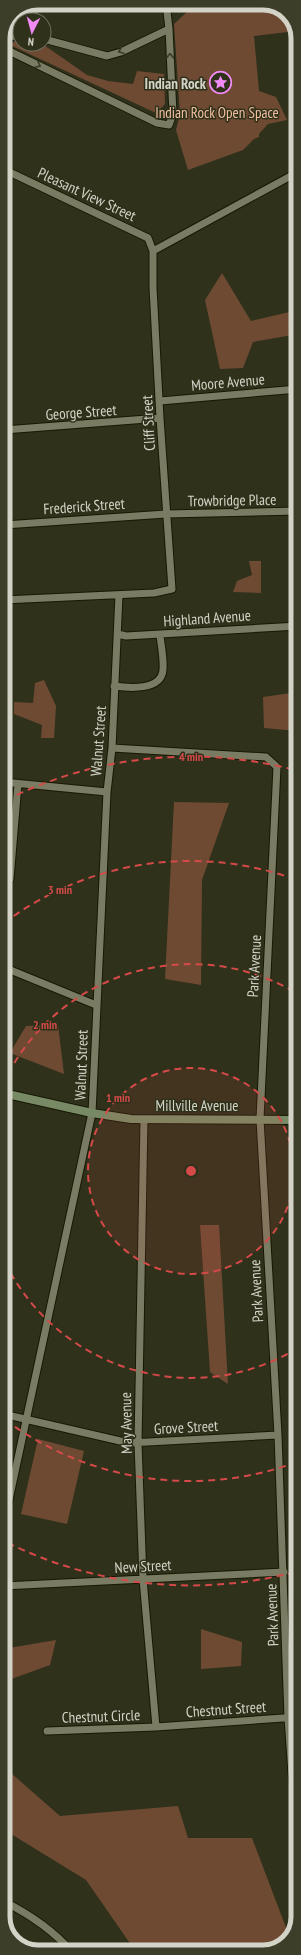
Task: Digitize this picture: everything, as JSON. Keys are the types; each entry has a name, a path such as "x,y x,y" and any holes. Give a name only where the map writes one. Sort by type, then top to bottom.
{"street":[{"path":"10,51 157,123 168,125 173,114 167,10"},
{"path":"52,41 107,56 121,52 169,29"},
{"name":"Pleasant View Street","path":"10,172 148,238 152,251"},
{"path":"152,251 291,176"},
{"name":"Cliff Street","path":"10,600 154,593 172,589 160,418 152,251"},
{"name":"Moore Avenue","path":"160,401 291,390"},
{"name":"George Street","path":"10,432 160,418"},
{"name":"Trowbridge Place","path":"166,514 291,511"},
{"name":"Frederick Street","path":"10,525 166,514"},
{"name":"Walnut Street","path":"10,1495 92,1113 107,792 112,748 114,686 120,595"},
{"name":"Highland Avenue","path":"118,634 126,636 160,635 291,626"},
{"path":"114,686 146,687 159,679 163,671 160,635"},
{"name":"Park Avenue","path":"112,748 266,757 277,767 260,1119 278,1435 288,1718 291,1760"},
{"path":"10,783 107,792"},
{"path":"10,879 18,784"},
{"path":"10,970 96,1004"},
{"name":"Millville Avenue","path":"10,1095 92,1113 144,1119 291,1120"},
{"name":"May Avenue","path":"144,1119 138,1443 143,1578 156,1727"},
{"name":"Grove Street","path":"10,1415 119,1441 138,1443 278,1435"},
{"name":"New Street","path":"10,1586 284,1572"},
{"name":"Chestnut Street","path":"156,1727 291,1718"},
{"name":"Chestnut Circle","path":"47,1732 156,1727"},
{"path":"10,1905 39,1922 57,1936 65,1945"}],"green space":[{"name":"Indian Rock Open Space","path":"189,10 265,10 274,12 281,17 287,24 291,32 254,36 259,91 276,97 287,120 268,124 259,134 259,137 254,139 243,150 188,170 176,130 180,114 174,24"},
{"path":"52,51 87,75 108,81 133,84 137,71 164,74 165,104 156,113 25,52 52,52"},
{"path":"222,273 251,321 291,312 291,335 253,342 243,368 220,369 205,300"},
{"path":"249,561 261,561 261,593 233,592 237,581 252,575"},
{"path":"44,680 56,706 54,738 41,738 42,725 14,714 14,702 33,703 35,683"},
{"path":"291,693 291,730 264,728 263,697"},
{"path":"174,802 229,803 202,880 201,985 165,979"},
{"path":"58,1025 64,1074 10,1053 26,1026"},
{"path":"200,1225 219,1225 228,1384 210,1372"},
{"path":"38,1439 84,1451 67,1524 21,1514"},
{"path":"201,1629 242,1642 241,1666 201,1669"},
{"path":"56,1640 50,1665 10,1679 10,1648"},
{"path":"10,1772 60,1816 178,1806 188,1838 252,1838 287,1931 280,1939 267,1945 131,1945 86,1880 10,1833"}],"place":[{"name":"Indian Rock","path":"221,83"}]}
